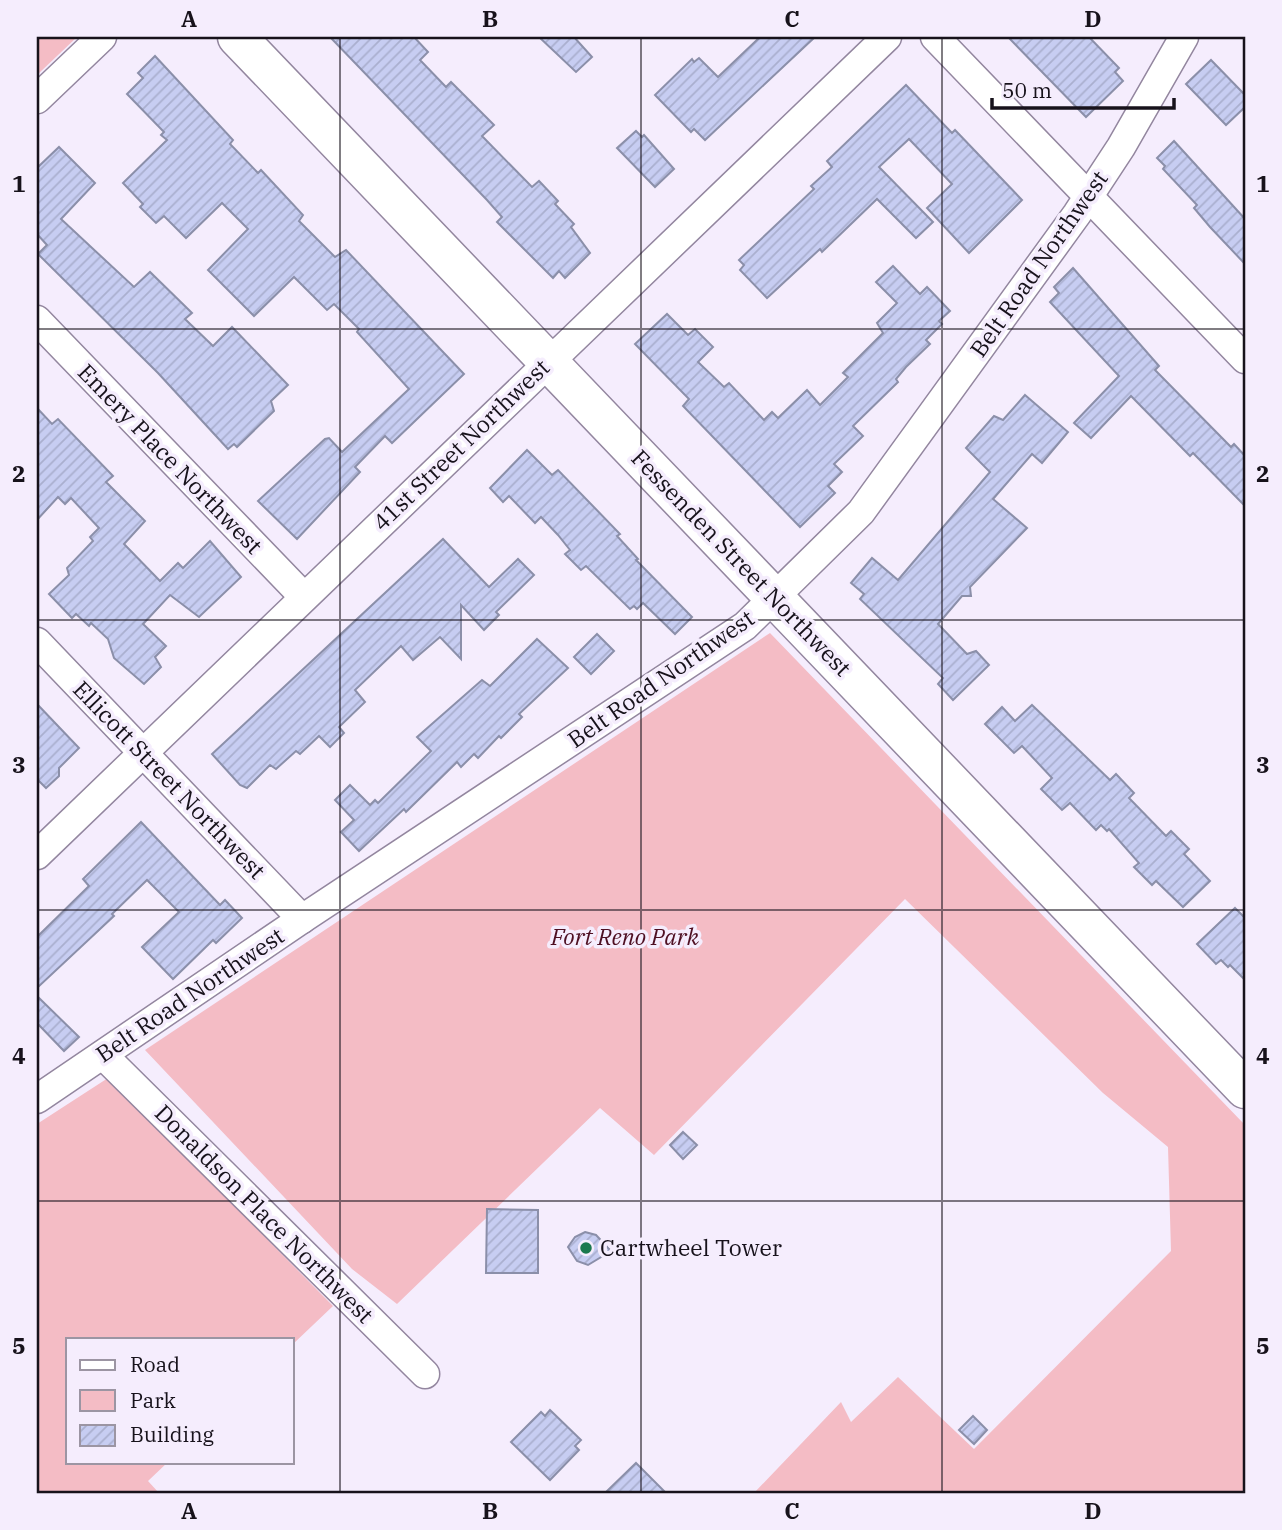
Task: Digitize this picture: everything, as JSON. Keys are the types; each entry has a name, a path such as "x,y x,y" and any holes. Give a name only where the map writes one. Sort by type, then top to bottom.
{"street":[{"path":"37,99 102,37"},
{"name":"Fessenden Street Northwest","path":"237,37 774,598 1243,1082"},
{"name":"41st Street Northwest","path":"37,855 887,37"},
{"path":"935,37 1245,359"},
{"name":"Belt Road Northwest","path":"37,1099 302,919 745,626 861,512 1089,196 1184,37"},
{"name":"Emery Place Northwest","path":"37,320 303,597"},
{"name":"Ellicott Street Northwest","path":"37,642 302,919"},
{"name":"Donaldson Place Northwest","path":"103,1055 425,1374"}],"green space":[{"path":"37,37 77,37 37,75"},
{"name":"Fort Reno Park","path":"770,633 1245,1125 1245,1493 754,1493 841,1402 851,1422 898,1377 974,1449 1171,1251 1168,1147 1103,1093 905,899 654,1155 600,1108 397,1304 352,1269 145,1050"},
{"path":"108,1078 333,1306 294,1343 294,1338 66,1338 66,1464 166,1464 148,1481 159,1493 37,1493 37,1124"}],"building":[{"path":"330,37 414,37 428,52 420,60 446,87 451,82 494,125 482,136 532,187 539,181 558,201 555,204 574,224 571,227 590,253 565,278 559,271 553,278 497,222 502,217 487,200"},
{"path":"539,37 574,37 592,57 576,72"},
{"path":"760,37 815,37 705,140 694,129 691,132 655,95 692,59 694,62 699,58 718,77"},
{"path":"1008,37 1089,37 1119,68 1115,72 1123,81 1086,117"},
{"path":"155,56 233,140 230,144 258,173 261,170 303,215 299,221 335,257 346,250 464,374 392,443 385,436 355,467 360,472 297,539 258,501 325,439 329,438 342,452 409,389 357,332 359,329 334,304 327,310 294,277 254,316 208,270 248,229 222,203 186,238 164,216 156,223 140,207 143,204 123,183 167,140 161,135 164,132 127,94 143,78 138,73"},
{"path":"1211,60 1245,95 1245,107 1226,125 1186,84"},
{"path":"906,85 952,133 955,130 1022,200 969,253 927,208 952,184 909,139 879,167 933,222 916,238 877,199 822,252 820,249 767,298 740,270 744,265 739,260 814,189 811,186 832,167 827,161"},
{"path":"636,131 642,137 644,135 674,169 655,187 617,148"},
{"path":"1174,141 1245,219 1245,264 1210,227 1194,208 1197,205 1163,169 1165,166 1157,158"},
{"path":"59,147 95,183 61,219 134,287 150,272 192,313 185,319 213,346 232,327 288,385 271,401 274,411 237,447 234,444 228,449 158,373 38,254 47,245 37,234 37,168"},
{"path":"893,266 920,294 927,287 950,311 939,321 942,324 926,340 930,344 896,379 898,382 853,426 863,436 834,464 842,472 828,486 835,493 800,527 683,406 689,399 635,344 667,314 688,335 695,329 713,347 698,362 724,387 729,383 764,420 772,412 778,418 807,390 820,405 848,377 843,373 883,333 877,323 897,303 876,282"},
{"path":"1073,268 1159,366 1155,370 1231,447 1234,444 1245,456 1245,506 1193,453 1190,456 1131,396 1091,438 1074,423 1119,376 1050,302 1059,293 1054,287"},
{"path":"1025,395 1068,432 1042,463 1032,454 993,499 1027,528 970,587 971,596 962,596 938,624 967,654 976,651 989,665 953,700 938,684 943,678 860,599 864,594 851,583 872,558 898,580 990,472 966,448 994,416 1003,420"},
{"path":"37,408 52,424 58,419 113,476 106,482 145,521 124,544 160,581 178,563 183,568 210,541 241,577 199,617 170,595 143,624 166,646 155,657 161,667 144,684 114,658 108,639 91,623 89,626 76,614 72,618 49,594 69,575 67,568 93,541 90,537 99,528 71,498 65,504 58,497 37,520"},
{"path":"527,450 552,475 558,470 620,534 617,536 638,559 636,560 692,617 675,634 643,603 637,609 634,606 630,609 586,566 581,570 565,554 570,550 541,517 535,523 509,496 503,502 490,488"},
{"path":"443,539 489,587 518,559 534,575 496,612 499,615 484,630 461,605 461,659 440,637 413,660 401,646 355,690 365,702 339,727 344,733 330,747 319,736 300,754 296,751 276,769 270,765 247,788 240,785 212,754"},
{"path":"597,634 614,651 591,674 574,657"},
{"path":"537,639 568,668 519,714 522,717 501,738 499,736 478,758 474,754 461,767 457,762 406,812 404,809 359,851 341,832 354,820 335,800 350,785 370,805 375,800 378,803 431,751 417,737 482,680 490,686"},
{"path":"37,704 79,748 59,768 59,776 46,788 37,779"},
{"path":"1032,705 1110,780 1116,774 1134,793 1129,798 1166,836 1171,831 1189,849 1184,854 1210,881 1183,907 1156,881 1152,885 1134,867 1139,863 1109,829 1107,831 1101,825 1096,830 1070,803 1062,810 1041,789 1052,778 1022,746 1014,753 985,724 1002,707 1015,721"},
{"path":"141,822 220,905 225,900 242,918 216,943 213,940 173,979 142,947 179,912 147,880 112,914 114,916 37,988 37,937 89,886 83,879"},
{"path":"1235,908 1245,918 1245,980 1221,960 1216,964 1197,944"},
{"path":"37,996 79,1037 64,1051 37,1023"},
{"path":"683,1132 697,1145 683,1159 670,1145"},
{"path":"487,1209 538,1210 538,1273 486,1273"},
{"name":"Cartwheel Tower","path":"585,1232 596,1235 611,1251 588,1265 577,1261 568,1247 575,1237"},
{"path":"550,1410 581,1440 575,1446 579,1450 550,1480 511,1442 541,1412 545,1416"},
{"path":"973,1416 987,1430 974,1444 959,1430"},
{"path":"636,1463 666,1493 605,1493"}],"place":[{"name":"Cartwheel Tower","path":"586,1248"}]}
